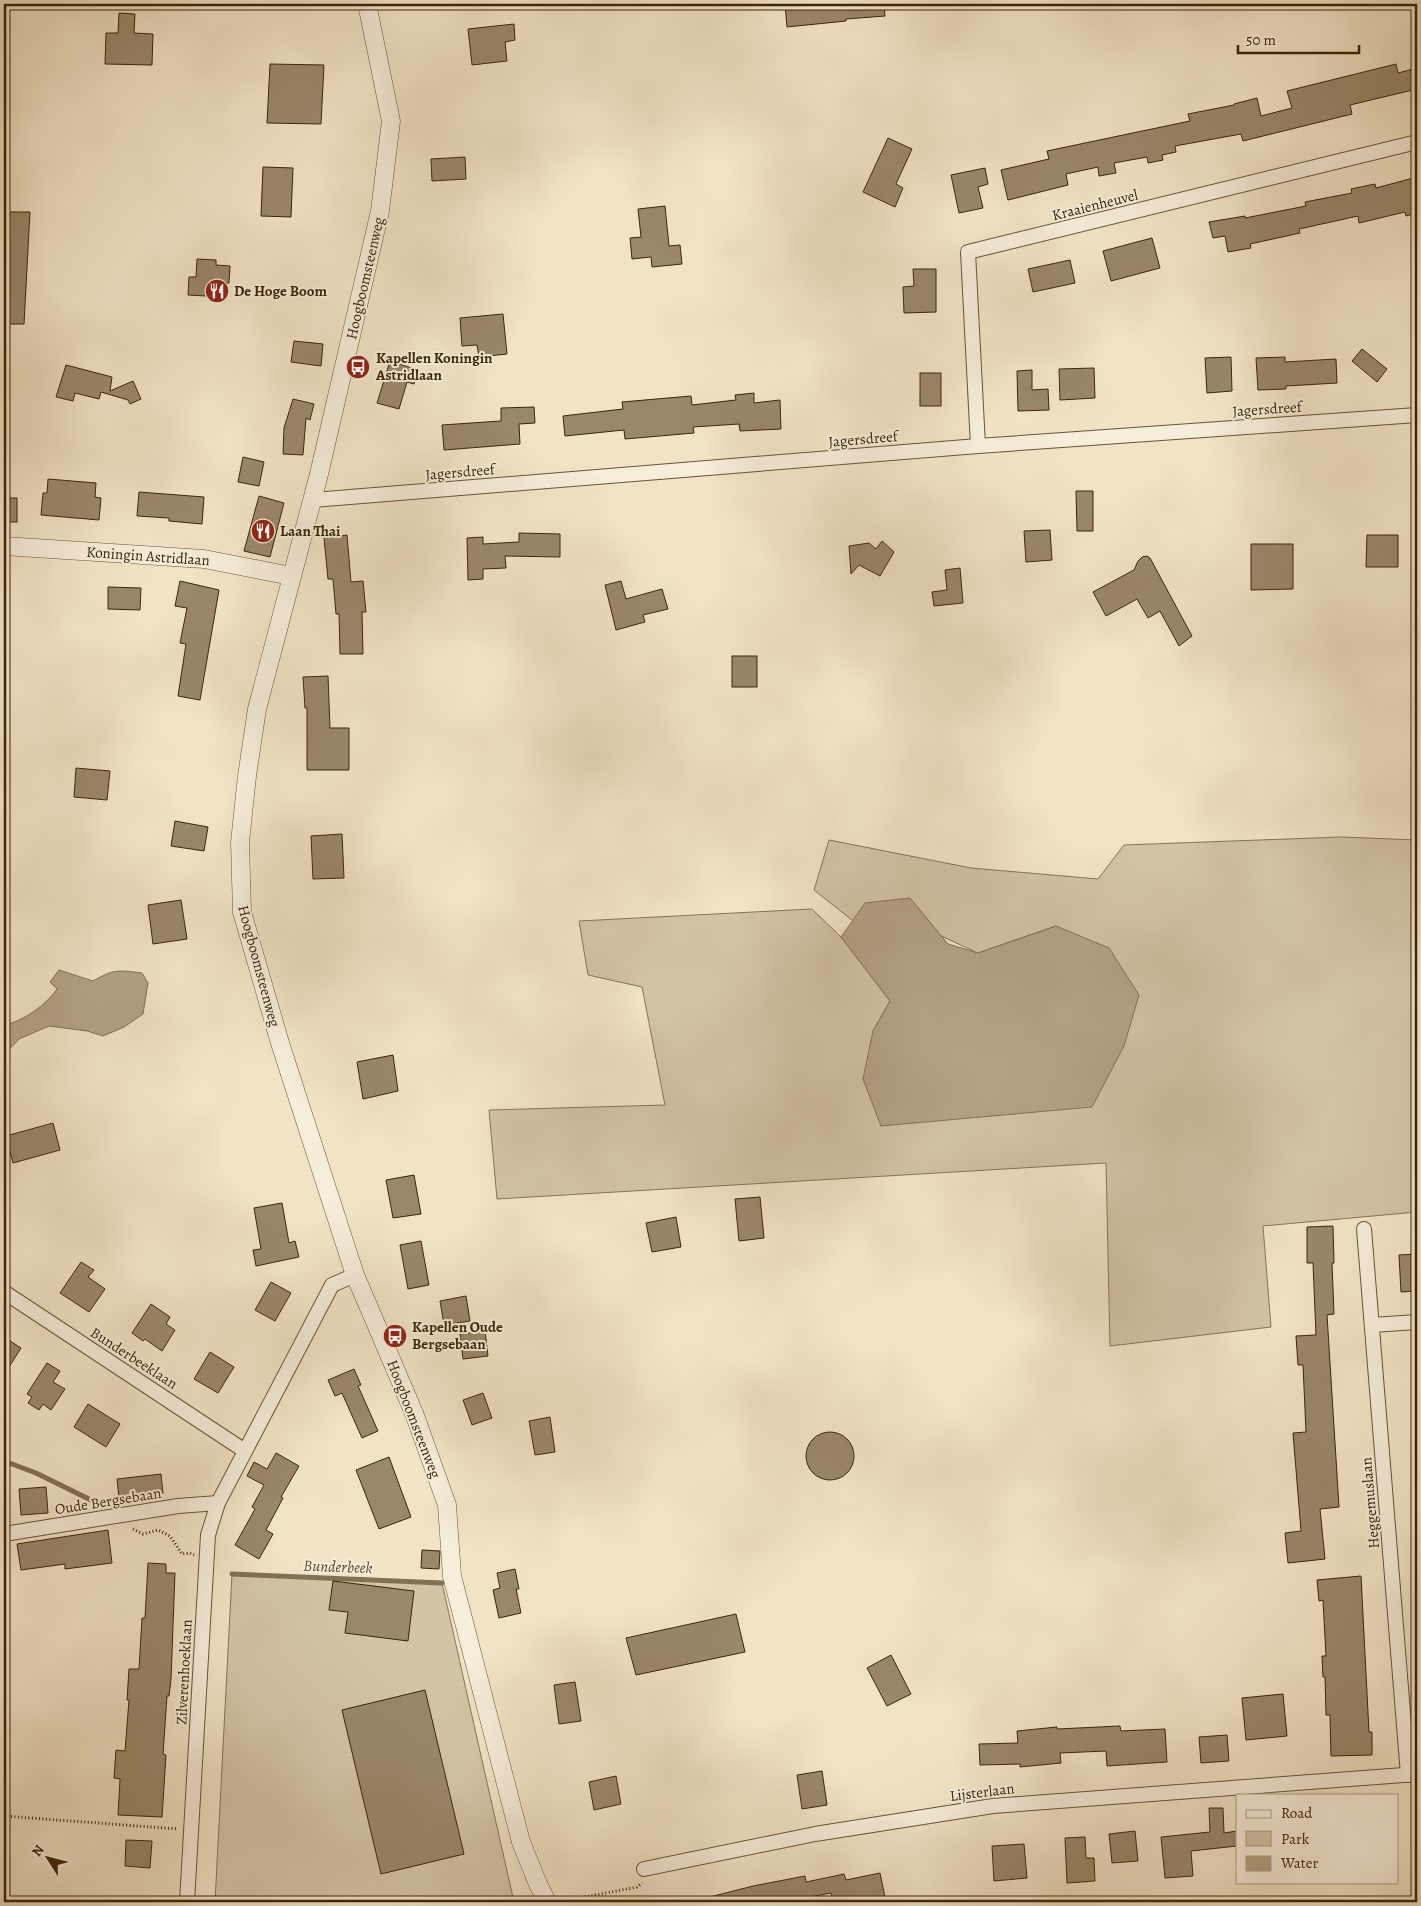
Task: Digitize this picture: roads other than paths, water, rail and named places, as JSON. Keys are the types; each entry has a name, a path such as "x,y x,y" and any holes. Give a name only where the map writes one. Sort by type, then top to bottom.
{"street":[{"name":"Hoogboomsteenweg","path":"367,4 391,121 380,211 312,500 257,709 246,776 240,842 242,912 280,1043 355,1275 414,1413 448,1505 452,1576 521,1842 547,1902"},
{"name":"Kraaienheuvel","path":"978,446 968,252 1417,142"},
{"name":"Jagersdreef","path":"312,500 978,446 1417,415"},
{"name":"Koningin Astridlaan","path":"4,546 204,558 291,576"},
{"name":"Heggemuslaan","path":"1364,1229 1413,1774"},
{"path":"246,1451 332,1285 355,1275"},
{"name":"Bunderbeeklaan","path":"4,1292 246,1451"},
{"path":"1372,1325 1417,1322"},
{"name":"Zilverenhoeklaan","path":"187,1902 208,1535 218,1503 246,1451"},
{"name":"Oude Bergsebaan","path":"4,1534 178,1506 218,1503"},
{"name":"Lijsterlaan","path":"644,1869 815,1834 993,1806 1413,1774"}],"water":[{"path":"910,898 948,944 978,953 1056,926 1109,948 1139,995 1124,1046 1092,1107 881,1126 863,1079 873,1031 890,1001 841,937 865,903"},
{"path":"59,970 93,981 116,971 142,973 148,983 143,1014 124,1027 103,1036 87,1031 49,1026 19,1039 4,1055 4,1025 27,1016 47,1001 57,989 50,982"}],"waterway":[{"name":"Bunderbeek","path":"4,1461 36,1473 101,1505"},
{"name":"Bunderbeek","path":"232,1574 442,1583"}],"place":[{"name":"De Hoge Boom","path":"217,291"},
{"name":"Kapellen Koningin Astridlaan","path":"358,367"},
{"name":"Laan Thai","path":"263,531"},
{"name":"Kapellen Oude Bergsebaan","path":"395,1336"}]}
